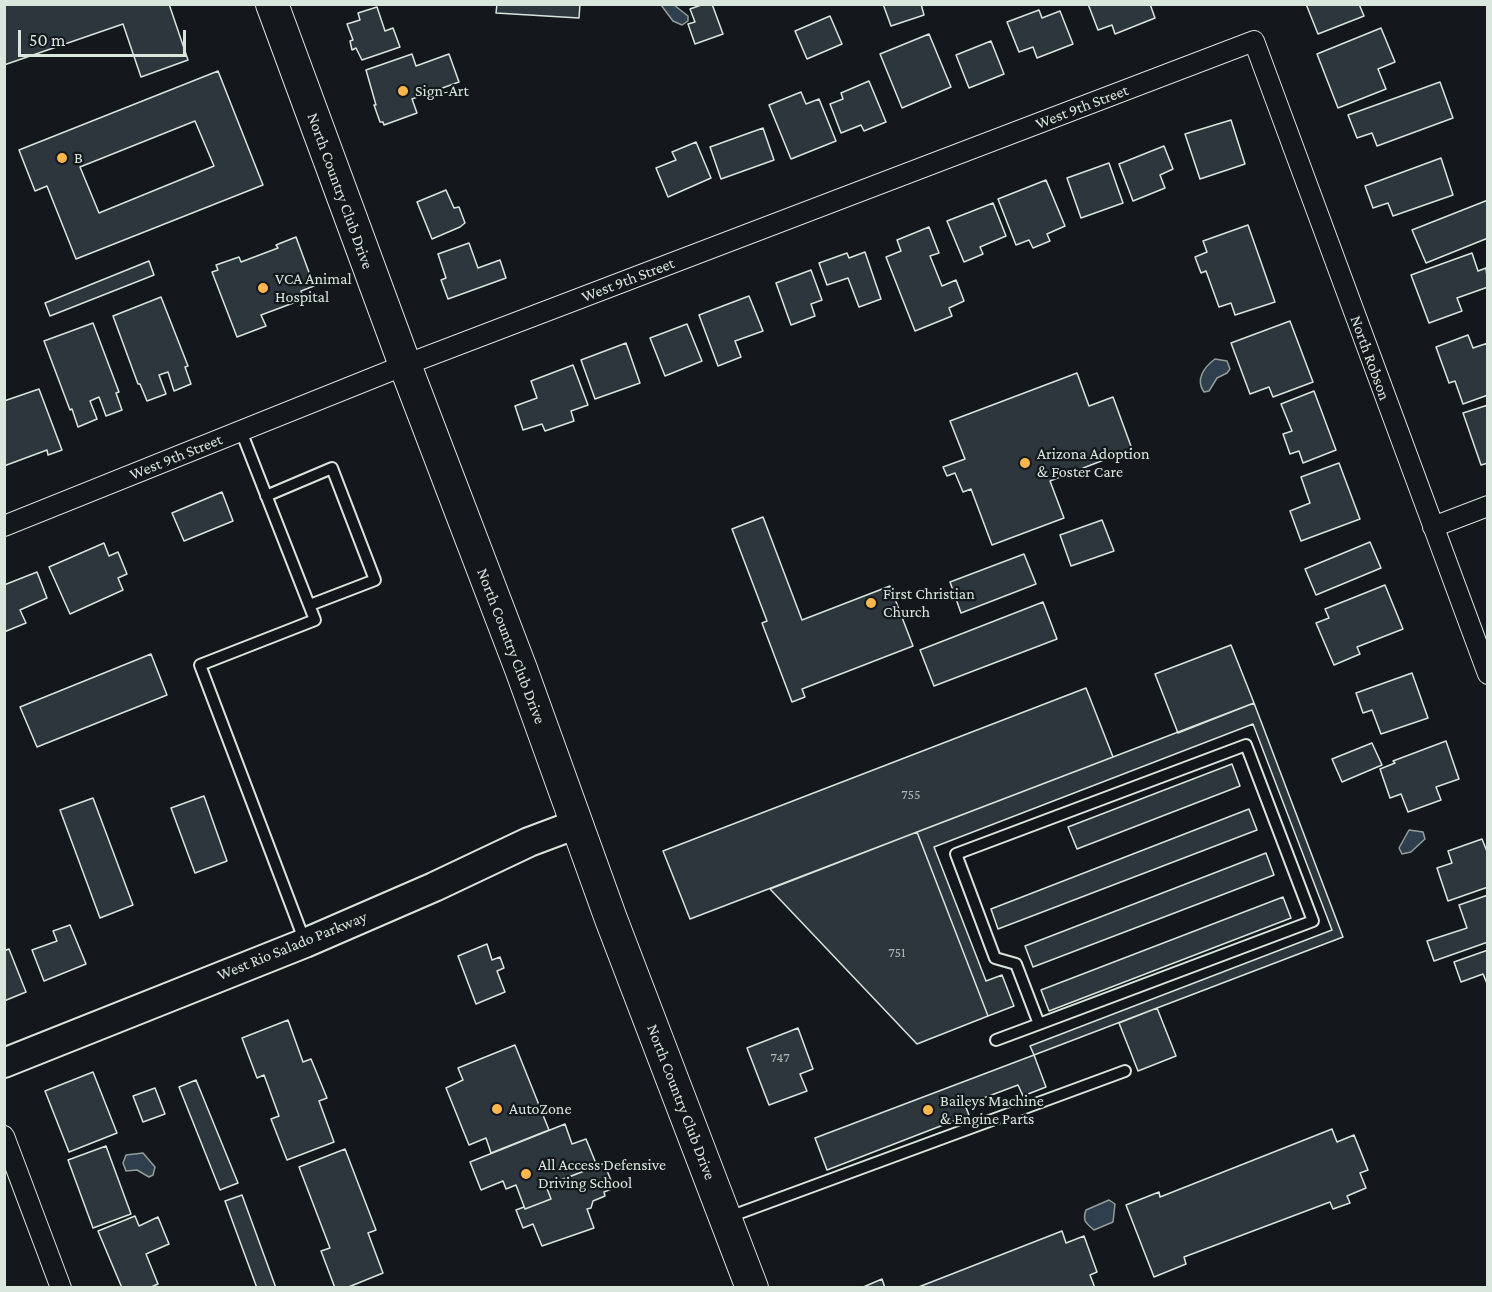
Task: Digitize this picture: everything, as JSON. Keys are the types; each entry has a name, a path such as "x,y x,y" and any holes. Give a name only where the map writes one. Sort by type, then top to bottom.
{"main road":[{"name":"North Country Club Drive","path":"272,4 405,365 752,1287"},
{"name":"West Rio Salado Parkway","path":"4,1063 305,943 434,887 529,842 577,824"}],"street":[{"name":"West 9th Street","path":"4,526 405,365 1254,41"},
{"name":"North Robson","path":"1254,41 1488,674"},
{"path":"1432,527 1488,506"},
{"path":"4,1136 61,1287"}],"lane":[{"path":"241,431 315,620 200,665 305,943"},
{"path":"266,496 332,468 375,580 310,605"},
{"path":"996,1040 1039,1024 1313,921 1246,745 956,854 995,958 1016,964 1039,1024"},
{"path":"726,1219 1125,1071"}],"water":[{"path":"661,5 674,5 688,16 688,21 682,25 673,21"},
{"path":"1215,359 1227,361 1230,369 1217,378 1209,391 1204,392 1200,383 1202,374"},
{"path":"1409,830 1423,832 1425,839 1411,852 1402,854 1399,848"},
{"path":"143,1153 155,1167 153,1175 149,1177 137,1170 126,1171 123,1163 126,1155"},
{"path":"1109,1200 1115,1204 1113,1222 1094,1230 1084,1217 1086,1210"}],"building":[{"path":"4,4 169,4 188,60 141,77 123,24 4,65"},
{"path":"497,4 580,4 579,18 496,13"},
{"path":"712,4 723,34 695,44 688,24 695,22 690,9"},
{"path":"883,4 921,4 924,15 891,26"},
{"path":"1088,4 1150,4 1155,18 1115,34 1112,25 1098,30"},
{"path":"1306,4 1359,4 1364,16 1318,34"},
{"path":"377,7 385,31 393,28 400,47 362,60 356,48 352,50 350,41 353,40 347,24 360,20 358,13"},
{"path":"1039,10 1042,18 1060,11 1073,44 1037,58 1033,47 1019,52 1007,22"},
{"path":"830,16 842,44 807,59 795,31"},
{"path":"1381,28 1395,62 1378,69 1386,89 1338,108 1317,54"},
{"path":"929,34 951,87 902,108 880,54"},
{"path":"991,41 1004,74 969,88 956,55"},
{"name":"Sign-Art","path":"412,54 416,66 449,54 459,82 412,99 417,113 384,125 380,122 374,105 376,105 366,70"},
{"name":"B","path":"218,71 263,185 76,259 47,186 35,191 19,150","holes":["195,121 214,166 99,213 80,167"]},
{"path":"869,81 886,122 864,131 861,125 841,133 830,104 843,99 841,93"},
{"path":"1440,82 1453,118 1377,146 1372,133 1357,138 1348,115"},
{"path":"801,92 806,104 819,99 836,141 791,159 769,105"},
{"path":"1231,120 1245,164 1200,179 1185,134"},
{"path":"763,128 774,160 721,179 710,147"},
{"path":"696,142 711,178 668,197 656,168 676,160 672,152"},
{"path":"1164,146 1173,169 1160,175 1165,188 1133,201 1119,164"},
{"path":"1441,158 1453,195 1393,216 1388,203 1373,208 1365,186"},
{"path":"1109,163 1123,203 1081,218 1067,178"},
{"path":"1046,180 1065,226 1047,234 1050,241 1033,248 1029,240 1016,245 998,199"},
{"path":"446,190 454,208 459,207 465,223 432,239 417,202"},
{"path":"1488,200 1488,238 1426,263 1412,230"},
{"path":"993,203 1006,236 980,247 983,254 964,262 947,221"},
{"path":"1248,225 1275,302 1235,315 1231,303 1219,307 1206,271 1201,273 1195,257 1207,252 1203,241"},
{"path":"929,227 939,253 930,256 942,286 956,280 964,301 949,308 952,316 915,331 886,257 901,251 897,240"},
{"name":"VCA Animal Hospital","path":"296,237 314,286 301,291 304,299 261,315 266,326 237,337 212,272 218,270 216,265 239,257 241,262 278,248 276,245"},
{"path":"469,243 478,268 500,260 506,278 448,299 441,280 446,278 438,254"},
{"path":"865,252 881,299 859,307 848,278 827,285 819,263 847,253 849,258"},
{"path":"1472,253 1478,271 1486,268 1488,287 1457,298 1462,311 1429,323 1411,275"},
{"path":"149,261 154,275 50,316 45,303"},
{"path":"811,270 822,300 811,304 815,316 791,325 776,283"},
{"path":"749,296 763,331 735,341 741,357 718,366 699,315"},
{"path":"161,297 188,366 185,367 191,384 174,391 168,372 159,375 166,394 147,401 138,384 113,316"},
{"path":"1290,321 1313,382 1273,397 1269,387 1250,394 1231,343"},
{"path":"93,323 119,392 116,393 122,410 106,416 99,397 90,401 97,419 78,427 44,341"},
{"path":"687,324 702,361 665,376 650,338"},
{"path":"1468,335 1473,348 1488,343 1488,395 1463,404 1455,381 1449,383 1436,347"},
{"path":"626,343 640,383 595,399 581,360"},
{"path":"573,365 588,405 571,411 574,421 545,431 542,424 523,430 515,406 537,398 531,381"},
{"name":"Arizona Adoption & Foster Care","path":"1077,373 1089,406 1113,397 1132,449 1050,481 1064,518 992,545 971,489 963,492 955,473 947,476 943,467 965,459 950,421"},
{"path":"39,389 62,450 48,455 47,450 4,466 4,401"},
{"path":"1314,391 1336,450 1303,463 1299,451 1290,454 1283,434 1292,431 1281,404"},
{"path":"1488,405 1488,463 1481,465 1463,413"},
{"path":"1339,463 1360,519 1301,541 1290,511 1310,503 1301,477"},
{"path":"222,492 233,521 184,541 172,513"},
{"name":"First Christian Church","path":"763,517 802,620 890,586 913,646 802,689 805,697 792,702 762,623 767,621 732,529"},
{"path":"1102,520 1114,551 1071,566 1060,535"},
{"path":"1370,542 1381,568 1316,595 1305,569"},
{"path":"104,543 109,556 118,552 127,574 118,578 123,590 70,614 49,567"},
{"path":"1024,554 1036,584 961,613 950,582"},
{"path":"37,572 47,598 20,610 26,623 4,632 4,585"},
{"path":"1385,585 1403,629 1357,647 1360,654 1334,665 1316,623 1329,618 1325,609"},
{"path":"1043,602 1057,639 934,686 920,650"},
{"path":"1231,645 1254,703 1178,733 1155,674"},
{"path":"151,654 167,695 37,747 20,707"},
{"path":"1412,673 1428,718 1381,734 1372,710 1363,713 1356,693"},
{"path":"1086,688 1113,757 690,919 663,851"},
{"path":"1254,703 1343,937 1034,1055 1030,1046 1332,930 1253,724 934,847 986,981 1002,975 1014,1006 988,1016 917,832"},
{"path":"1446,741 1459,779 1436,787 1441,800 1408,812 1401,794 1390,798 1380,769 1395,763 1393,761"},
{"path":"1372,743 1382,765 1342,782 1332,759"},
{"path":"1232,764 1240,786 1077,849 1068,827"},
{"path":"204,796 227,861 195,873 171,808"},
{"path":"93,798 133,905 100,918 60,810"},
{"path":"1249,809 1257,830 998,929 991,909"},
{"path":"917,832 988,1016 917,1044 770,889"},
{"path":"1482,839 1488,854 1488,887 1448,901 1437,868 1452,863 1448,851"},
{"path":"1266,853 1274,875 1033,967 1025,946"},
{"path":"1488,895 1488,942 1434,961 1427,941 1467,928 1459,905"},
{"path":"1283,897 1291,918 1049,1011 1041,990"},
{"path":"70,925 86,964 44,981 32,950 57,941 53,931"},
{"path":"487,944 492,960 500,957 504,968 497,971 505,992 476,1004 458,956"},
{"path":"9,949 26,992 4,1001 4,951"},
{"path":"1488,950 1488,986 1483,974 1461,982 1454,962"},
{"path":"1157,1008 1176,1056 1138,1071 1119,1023"},
{"path":"288,1020 303,1062 311,1059 327,1098 319,1101 334,1142 287,1160 271,1119 279,1116 264,1075 257,1078 242,1038"},
{"path":"798,1028 813,1069 800,1074 807,1091 769,1105 747,1048"},
{"name":"AutoZone","path":"515,1045 549,1130 491,1153 486,1138 469,1145 446,1088 463,1080 458,1068"},
{"name":"Baileys Machine & Engine Parts","path":"1034,1055 1046,1087 1023,1096 1018,1085 965,1105 969,1115 827,1170 815,1138"},
{"path":"93,1072 117,1133 69,1152 45,1091"},
{"path":"196,1080 238,1183 220,1190 179,1087"},
{"path":"155,1088 165,1114 143,1122 133,1096"},
{"name":"All Access Defensive Driving School","path":"565,1124 572,1144 586,1139 597,1166 546,1186 551,1199 525,1209 516,1185 506,1189 503,1181 481,1190 470,1162"},
{"path":"1332,1129 1337,1142 1354,1135 1368,1170 1360,1173 1366,1188 1347,1196 1350,1203 1333,1209 1330,1202 1184,1257 1186,1264 1154,1277 1126,1205 1159,1192 1160,1197"},
{"path":"106,1146 131,1214 93,1228 68,1160"},
{"path":"345,1149 376,1230 368,1233 383,1273 346,1288 335,1288 321,1251 330,1248 299,1167"},
{"path":"604,1163 614,1188 604,1192 605,1196 593,1201 591,1208 587,1209 594,1228 542,1246 533,1224 523,1228 516,1210 551,1199 546,1186"},
{"path":"242,1195 276,1288 257,1288 225,1201"},
{"path":"135,1216 139,1226 158,1217 169,1244 146,1254 158,1284 149,1288 122,1288 98,1231"},
{"path":"1062,1231 1066,1243 1084,1236 1097,1272 1090,1275 1095,1288 916,1288"},
{"path":"882,1279 885,1288 861,1288"}],"place":[{"name":"Sign-Art","path":"403,91"},
{"name":"B","path":"62,158"},
{"name":"VCA Animal Hospital","path":"263,288"},
{"name":"Arizona Adoption & Foster Care","path":"1025,463"},
{"name":"First Christian Church","path":"871,603"},
{"name":"AutoZone","path":"497,1109"},
{"name":"Baileys Machine & Engine Parts","path":"928,1110"},
{"name":"All Access Defensive Driving School","path":"526,1174"}]}
